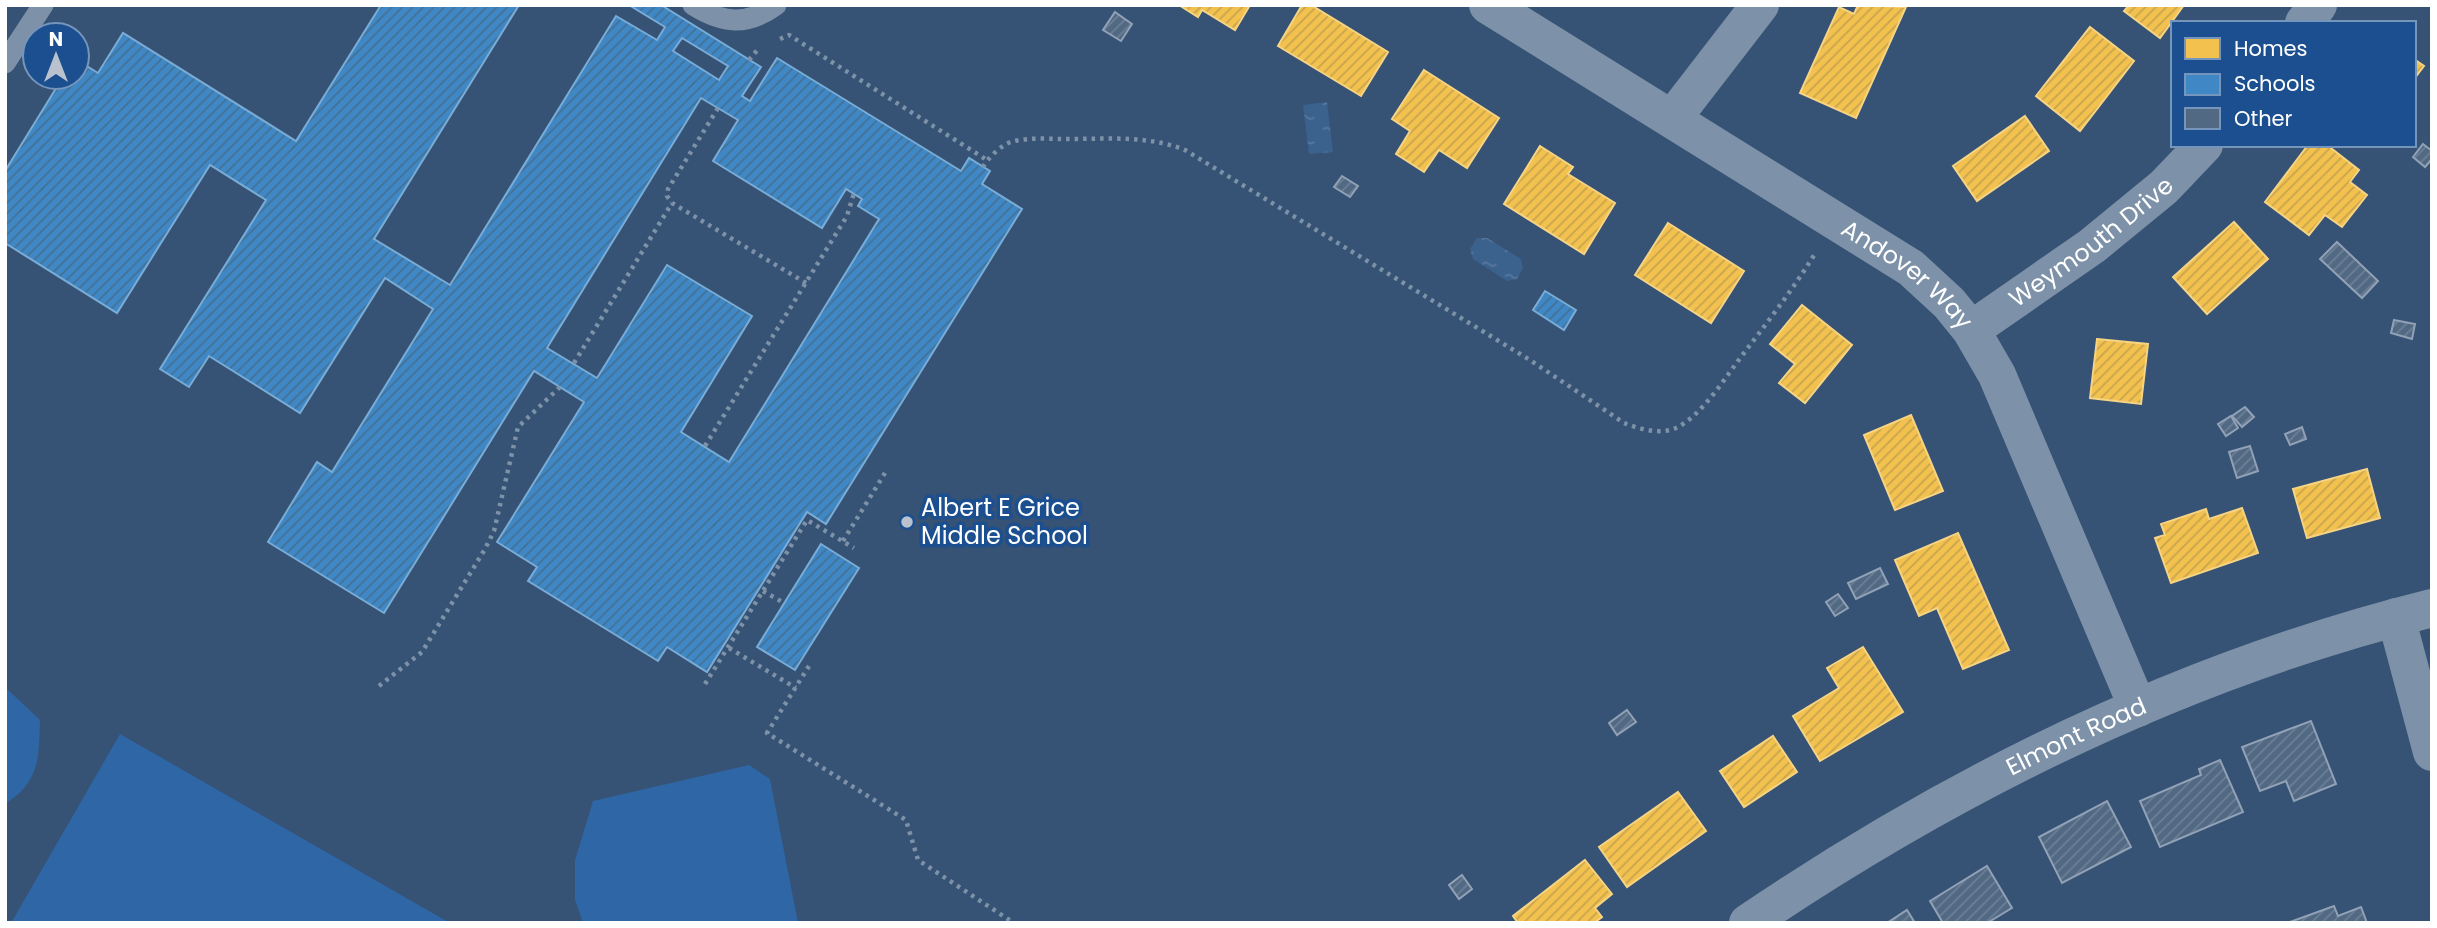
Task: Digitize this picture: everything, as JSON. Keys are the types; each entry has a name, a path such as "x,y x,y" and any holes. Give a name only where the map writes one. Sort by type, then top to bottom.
{"street":[{"name":"Andover Way","path":"1488,5 1911,268 1949,303 1970,330 1997,375 2138,708"},
{"path":"1672,119 1760,5"},
{"path":"2306,21 2318,5"},
{"name":"Weymouth Drive","path":"1970,330 2092,246 2164,187 2202,147"},
{"path":"2414,613 2432,752"},
{"name":"Elmont Road","path":"1748,923 1820,874 1920,815 2058,744 2138,708 2273,656 2414,613"}],"lane":[{"path":"5,63 43,5"},
{"path":"693,5 703,12 730,21 759,17 776,5"}],"path":[{"path":"778,40 789,36 987,160"},
{"path":"748,60 756,49 767,45"},
{"path":"718,108 668,188 667,196 672,203 806,283"},
{"path":"983,167 987,160 1008,142 1028,139 1143,139 1166,142 1185,150 1518,353 1624,423 1636,428 1662,431 1681,424 1708,400 1800,278 1836,220"},
{"path":"705,446 847,216 854,193"},
{"path":"574,363 672,203"},
{"path":"379,686 422,652 471,572 494,531 518,427 561,387"},
{"path":"843,541 885,473"},
{"path":"705,684 807,520 854,548"},
{"path":"764,591 784,603"},
{"path":"729,648 796,688"},
{"path":"809,666 767,733 906,820 918,860 1014,923"}],"shaded area":[{"path":"5,687 40,720 38,757 31,778 17,796 5,804"},
{"path":"120,734 450,923 11,923"},
{"path":"749,765 770,779 798,923 583,923 575,900 575,860 593,801"}],"water":[{"path":"1327,102 1333,152 1309,154 1303,105"},
{"path":"1477,238 1487,238 1521,259 1523,268 1517,279 1507,281 1473,259 1470,249"}],"building: Homes":[{"path":"1179,5 1250,5 1235,30 1202,10 1198,17"},
{"path":"1302,5 1311,5 1388,52 1361,96 1278,46"},
{"path":"1858,5 1906,7 1856,118 1800,93 1839,7 1854,14"},
{"path":"2129,5 2184,5 2160,38 2124,11"},
{"path":"2090,27 2134,61 2080,131 2036,96"},
{"path":"2416,60 2424,66 2416,76"},
{"path":"1424,70 1499,118 1467,168 1439,150 1424,172 1396,154 1410,131 1392,119"},
{"path":"2025,116 2049,151 1977,201 1953,166"},
{"path":"1540,146 1573,167 1568,174 1615,203 1584,254 1504,204"},
{"path":"2306,147 2330,147 2359,170 2350,182 2367,195 2342,227 2325,215 2309,235 2265,202"},
{"path":"2234,222 2268,259 2207,314 2173,277"},
{"path":"1668,223 1744,271 1711,323 1635,275"},
{"path":"1802,305 1852,345 1805,403 1779,383 1795,364 1770,344"},
{"path":"2097,339 2148,344 2141,404 2090,398"},
{"path":"1911,415 1943,491 1895,510 1864,435"},
{"path":"2367,469 2380,518 2307,538 2293,489"},
{"path":"2242,508 2258,553 2171,583 2155,538 2165,535 2161,524 2206,509 2209,519"},
{"path":"1958,533 2009,650 1963,669 1937,608 1919,616 1895,560"},
{"path":"1863,647 1903,712 1820,761 1793,716 1839,688 1827,668"},
{"path":"1773,736 1797,772 1744,807 1720,771"},
{"path":"1678,792 1706,831 1627,887 1599,847"},
{"path":"1585,860 1612,894 1595,908 1602,917 1594,923 1518,923 1513,916"}],"building: Schools":[{"path":"381,5 519,5 374,239 450,285 616,16 657,40 665,27 629,5 661,5 761,67 742,96 750,101 777,58 961,171 969,158 990,171 982,184 1022,209 826,524 807,512 707,672 667,647 658,661 528,581 537,567 497,542 584,402 534,371 384,613 268,542 317,462 332,472 433,309 385,278 300,413 209,356 189,387 160,369 266,200 210,165 117,313 5,243 5,171 54,91 91,91 91,69 98,73 123,33 296,141","holes":["682,38 728,66 719,80 673,51","701,98 738,120 713,161 822,228 846,189 862,199 858,206 879,219 729,462 681,432 752,316 667,265 597,378 547,348"]},
{"path":"1545,291 1576,310 1564,330 1533,310"},
{"path":"821,544 859,568 795,670 757,647"}],"building: Other":[{"path":"1115,12 1132,24 1121,41 1103,30"},
{"path":"2423,144 2432,151 2432,159 2425,167 2413,157"},
{"path":"1342,176 1358,186 1350,197 1334,187"},
{"path":"2337,242 2378,281 2362,298 2320,259"},
{"path":"2394,320 2415,324 2412,339 2391,333"},
{"path":"2245,407 2254,417 2242,427 2232,416"},
{"path":"2231,416 2238,428 2226,436 2218,424"},
{"path":"2302,427 2306,439 2290,445 2285,434"},
{"path":"2250,446 2258,471 2237,478 2229,452"},
{"path":"1880,568 1888,584 1856,599 1848,583"},
{"path":"1838,594 1848,608 1835,616 1826,602"},
{"path":"1627,710 1636,722 1617,735 1609,723"},
{"path":"2311,721 2336,784 2294,801 2286,781 2260,791 2242,747"},
{"path":"2220,760 2243,812 2160,847 2140,801 2201,775 2199,769"},
{"path":"2107,801 2131,847 2062,883 2039,837"},
{"path":"1987,866 2012,908 1987,923 1943,923 1930,901"},
{"path":"1462,875 1472,889 1459,899 1449,885"},
{"path":"2334,906 2338,916 2361,907 2367,923 2290,922"},
{"path":"1907,910 1915,923 1887,923"}],"place":[{"name":"Albert E Grice Middle School","path":"907,522"}]}
